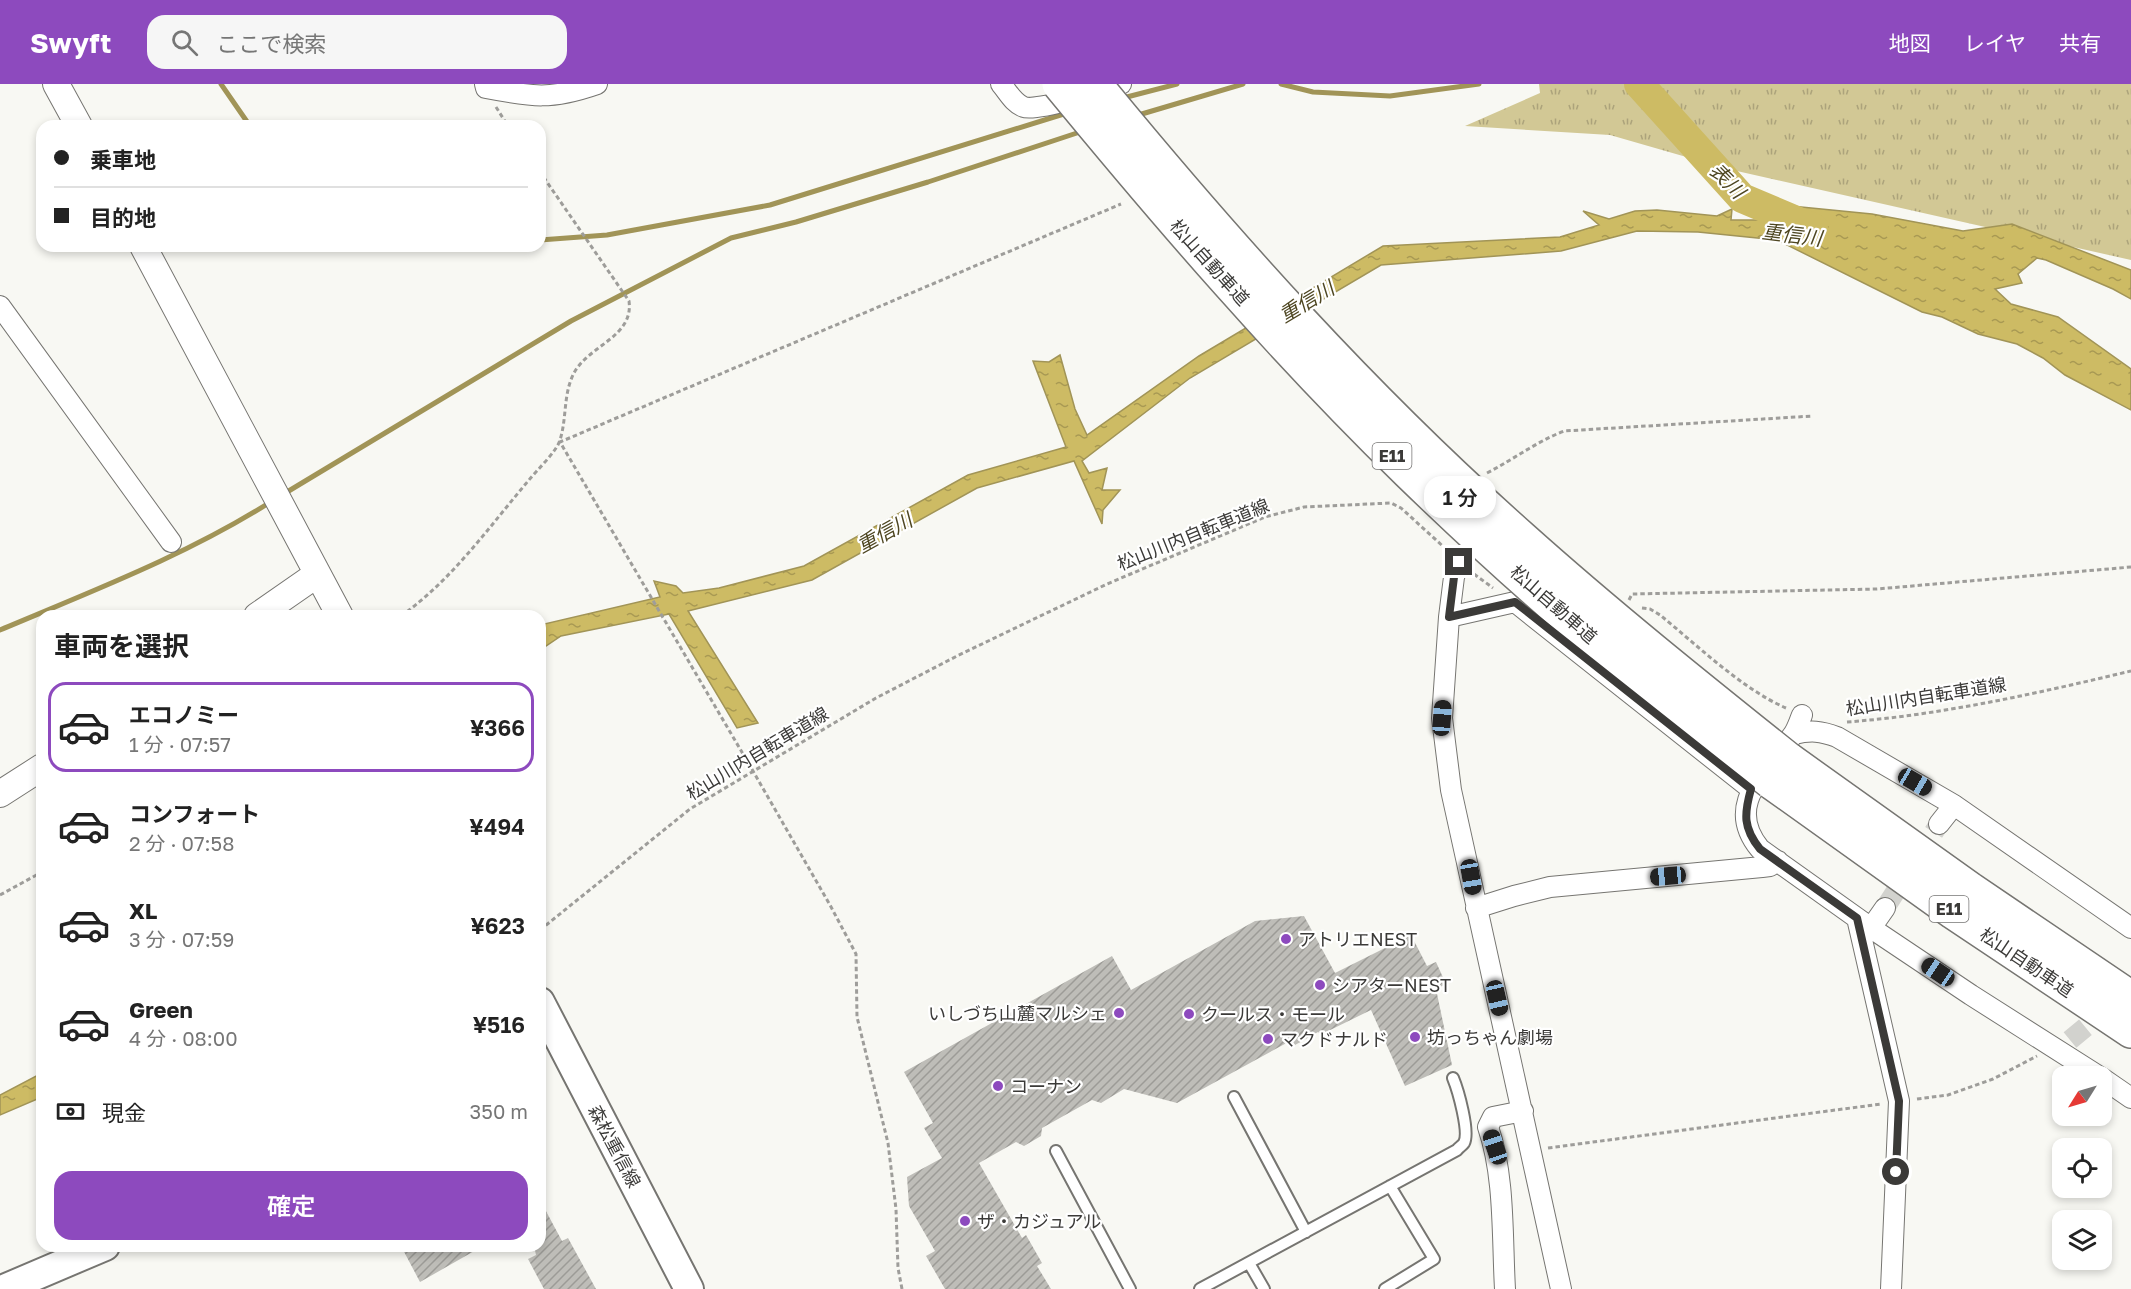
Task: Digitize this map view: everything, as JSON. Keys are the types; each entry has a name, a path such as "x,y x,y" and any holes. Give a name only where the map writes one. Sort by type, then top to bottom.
{"highway":[{"name":"松山自動車道","path":"1059,84 1195,247 1304,367 1409,472 1502,559 1616,659 1776,766 1970,889 2131,998"},
{"name":"松山自動車道","path":"1095,84 1216,229 1326,348 1430,452 1521,537 1636,637 1776,766 1953,912 2131,1031"}],"main road":[{"name":"森松重信線","path":"546,1014 689,1289"},
{"path":"4,1289 91,1252"}],"street":[{"path":"56,84 76,120"},
{"path":"485,84 486,88 528,96 547,96 572,92 597,84"},
{"path":"1001,84 1017,104 1027,109 1057,103 1121,84"},
{"path":"146,252 336,610"},
{"path":"0,306 171,542"},
{"path":"1459,562 1454,577 1449,617 1442,718 1451,790 1561,1289"},
{"path":"266,610 316,575"},
{"path":"1449,617 1515,602 1776,766"},
{"path":"1776,766 1802,715"},
{"path":"2088,1066 2062,1043 1971,994 1864,923 1760,849 1751,838 1745,810 1776,766 1808,731 1821,731 1837,736 1954,805 2131,928"},
{"path":"0,794 36,771"},
{"path":"1939,824 1954,805"},
{"path":"1476,908 1550,887 1762,867 1770,866 1778,861"},
{"path":"1864,923 1885,908"},
{"path":"1864,923 1899,1101 1891,1289"},
{"path":"2112,1085 2131,1098"},
{"path":"1506,1289 1499,1170 1495,1147 1488,1127 1493,1117 1523,1111"}],"lane":[{"path":"1200,1289 1457,1150 1464,1143 1466,1136 1459,1093 1453,1078"},
{"path":"1234,1097 1306,1232"},
{"path":"1056,1151 1130,1289"},
{"path":"1385,1289 1434,1259 1390,1186"},
{"path":"1249,1263 1264,1289"}],"path":[{"path":"546,181 629,301 631,311 620,331 583,360 574,373 567,391 560,442 831,905 856,954 857,1017 888,1143 896,1209 898,1268 902,1289"},
{"path":"408,610 442,581 481,540 560,442 1121,204"},
{"path":"1512,460 1539,441 1564,431 1813,416"},
{"name":"松山川内自転車道線","path":"546,925 690,809 876,698 967,651 1107,584 1265,517 1304,507 1391,503 1401,508 1484,583 1515,602"},
{"path":"1626,608 1632,594 1877,589 2131,567"},
{"path":"1638,608 1650,609 1660,615 1723,667 1780,705 1802,715"},
{"name":"松山川内自転車道線","path":"1841,723 1952,708 2131,671"},
{"path":"0,895 36,875"},
{"path":"1532,1150 1948,1095 1994,1079 2062,1043"}],"green space":[{"path":"1539,84 2131,84 2131,260 1728,169 1610,135 1465,126 1540,93"}],"water":[{"name":"重信川","path":"1791,206 1872,214 1963,231 2012,224 2131,270 2131,299 2113,289 2037,258 2018,274 2022,283 1995,289 2011,304 2058,317 2131,369 2131,410 2065,375 2043,358 2017,344 1978,334 1942,317 1922,312 1777,240 1698,232 1637,231 1561,251 1381,265 1190,378 1082,461 1089,473 1107,468 1102,490 1120,490 1103,510 1102,524 1074,461 977,488 812,580 688,611 758,723 737,728 669,614 561,636 546,646 546,624 660,597 654,581 676,586 683,593 719,588 804,566 968,475 1066,447 1033,361 1049,362 1060,355 1075,409 1087,435 1199,356 1383,246 1560,237 1599,225 1583,211 1609,219 1635,211 1657,210 1717,216 1732,209 1731,220 1757,220"},
{"path":"36,1076 36,1100 0,1115 0,1095"}],"building":[{"path":"1304,916 1335,973 1411,935 1427,966 1436,962 1446,984 1436,989 1452,1065 1405,1086 1371,1010 1322,1034 1318,1032 1295,1045 1292,1040 1177,1103 1124,1089 1101,1103 1092,1100 1042,1128 1041,1136 1024,1146 1016,1142 979,1163 1022,1238 1026,1235 1042,1263 1037,1266 1051,1289 945,1289 926,1256 935,1251 909,1206 907,1177 942,1158 924,1128 933,1123 904,1072 1112,956 1131,990 1255,921"},
{"path":"546,1211 562,1241 568,1238 596,1289 544,1289 528,1259 536,1255 535,1252 546,1252"},
{"path":"404,1252 472,1252 420,1282"}],"waterway":[{"path":"221,84 246,120"},
{"path":"1123,98 1177,84"},
{"path":"1135,116 1243,84"},
{"path":"1281,84 1313,92 1390,96 1479,84"},
{"name":"表川","path":"1639,84 1742,198 1813,228"},
{"path":"546,240 607,235 770,205 1067,113"},
{"path":"282,495 571,321 731,238 796,222 928,182 1083,131"},
{"path":"47,610 173,555 272,501"},
{"path":"0,630 36,615"}],"tunnel":[{"path":"1885,908 1939,824"},
{"path":"2070,1040 2110,1007"}],"place":[{"name":"アトリエNEST","path":"1286,939"},
{"name":"シアターNEST","path":"1320,985"},
{"name":"いしづち山麓マルシェ","path":"1119,1013"},
{"name":"クールス・モール","path":"1189,1014"},
{"name":"坊っちゃん劇場","path":"1415,1037"},
{"name":"マクドナルド","path":"1268,1039"},
{"name":"コーナン","path":"998,1086"},
{"name":"ザ・カジュアル","path":"965,1221"}],"route":[{"path":"1459,562 1454,577 1449,617 1515,602 1751,789 1745,810 1746,824 1751,838 1760,849 1857,918 1899,1101 1896,1172"}]}
